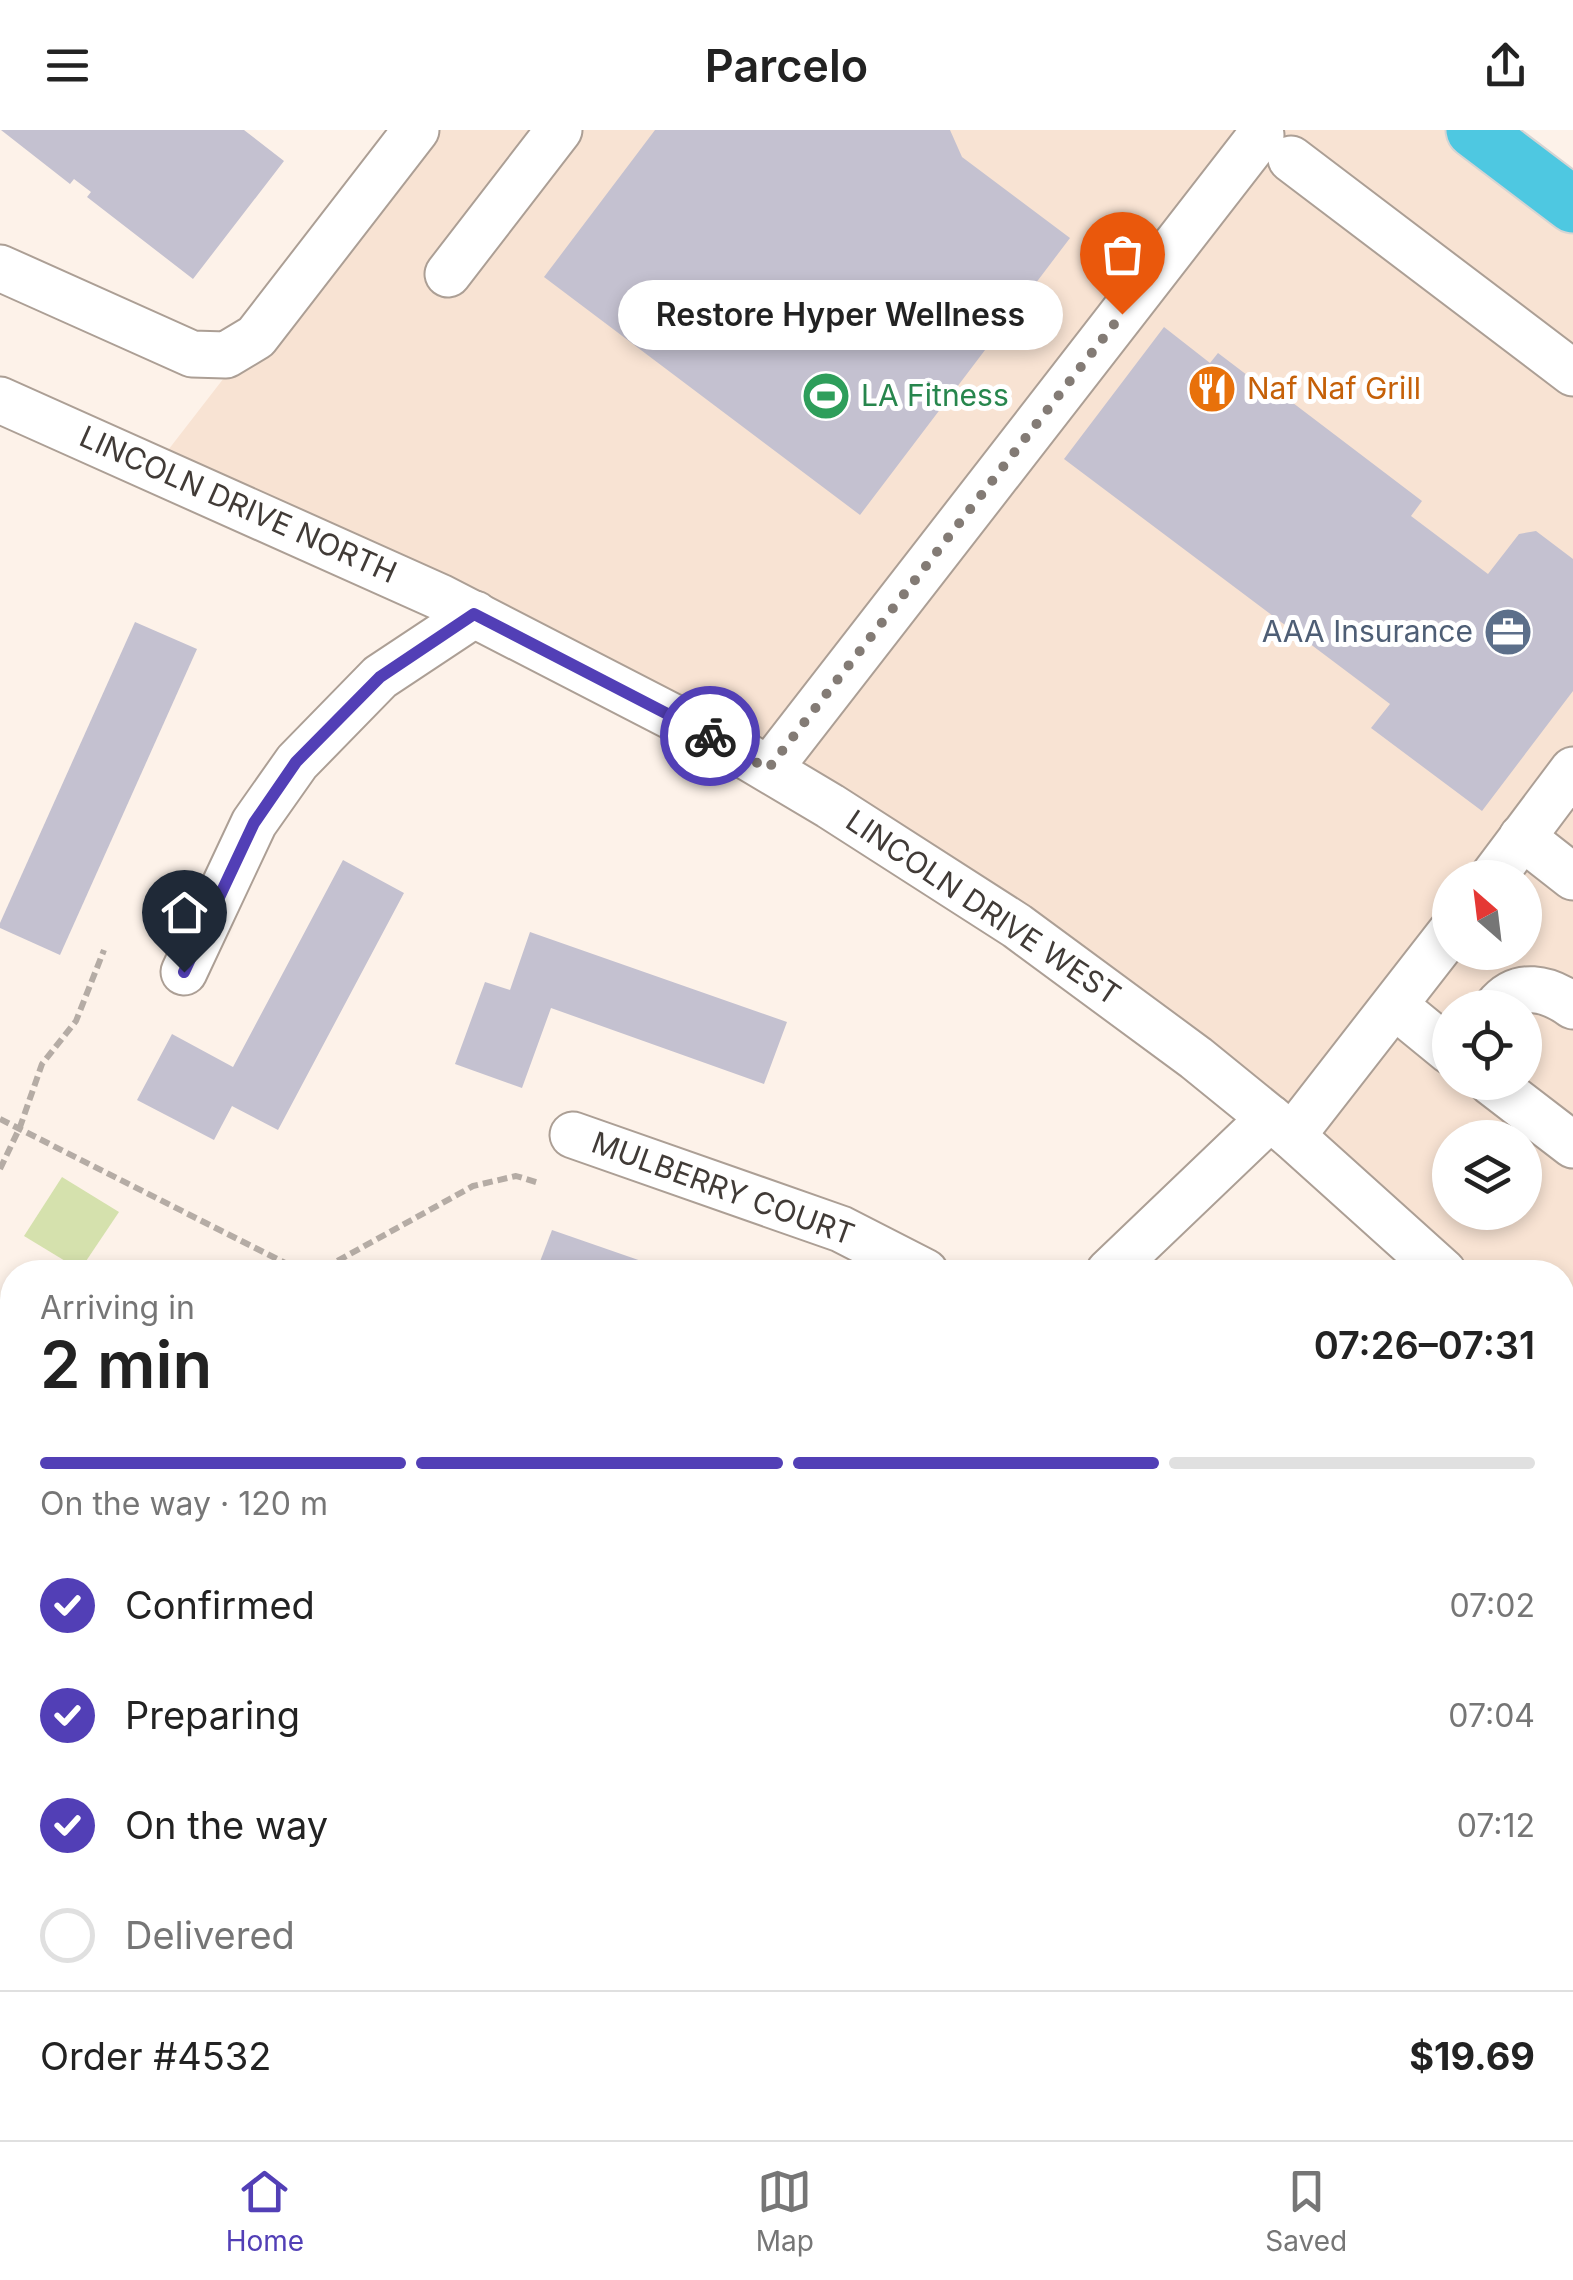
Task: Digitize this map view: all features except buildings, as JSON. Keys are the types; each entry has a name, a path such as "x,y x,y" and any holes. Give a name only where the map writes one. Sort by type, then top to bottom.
{"highway":[{"path":"1474,130 1573,205"}],"street":[{"path":"448,274 558,130"},
{"path":"0,268 192,354 226,354 256,337 396,137"},
{"path":"768,769 1276,147 1572,367"},
{"name":"LINCOLN DRIVE NORTH","path":"0,400 345,552 474,614"},
{"path":"184,972 254,823 296,762 380,677 474,614"},
{"name":"LINCOLN DRIVE WEST","path":"474,614 768,769 1017,926 1196,1058 1281,1127 1430,1260"},
{"path":"1506,860 1571,778"},
{"path":"1522,838 1573,878"},
{"path":"1123,1260 1281,1127 1395,1006 1432,957"},
{"path":"1542,991 1553,992 1573,1006"},
{"path":"1395,1006 1432,1036"},
{"path":"1514,1100 1573,1145"},
{"name":"MULBERRY COURT","path":"573,1135 841,1229 902,1260"}],"path":[{"path":"0,1168 20,1127 42,1064 76,1020 104,950"},
{"path":"0,1119 272,1260"},
{"path":"341,1260 473,1186 516,1176 539,1183"}],"shaded area":[{"path":"416,130 1474,130 1573,205 1573,1260 1428,1260 925,865 155,467"}],"green space":[{"path":"62,1177 119,1212 87,1260 64,1260 24,1236"}],"way so far":[{"path":"710,736 768,769 1122,314"}],"place":[{"name":"Restore Hyper Wellness","path":"1122,314"},
{"name":"Naf Naf Grill","path":"1212,389"},
{"name":"LA Fitness","path":"826,396"},
{"name":"AAA Insurance","path":"1508,632"}],"route":[{"path":"184,972 254,823 296,762 380,677 474,614 710,736"}]}
